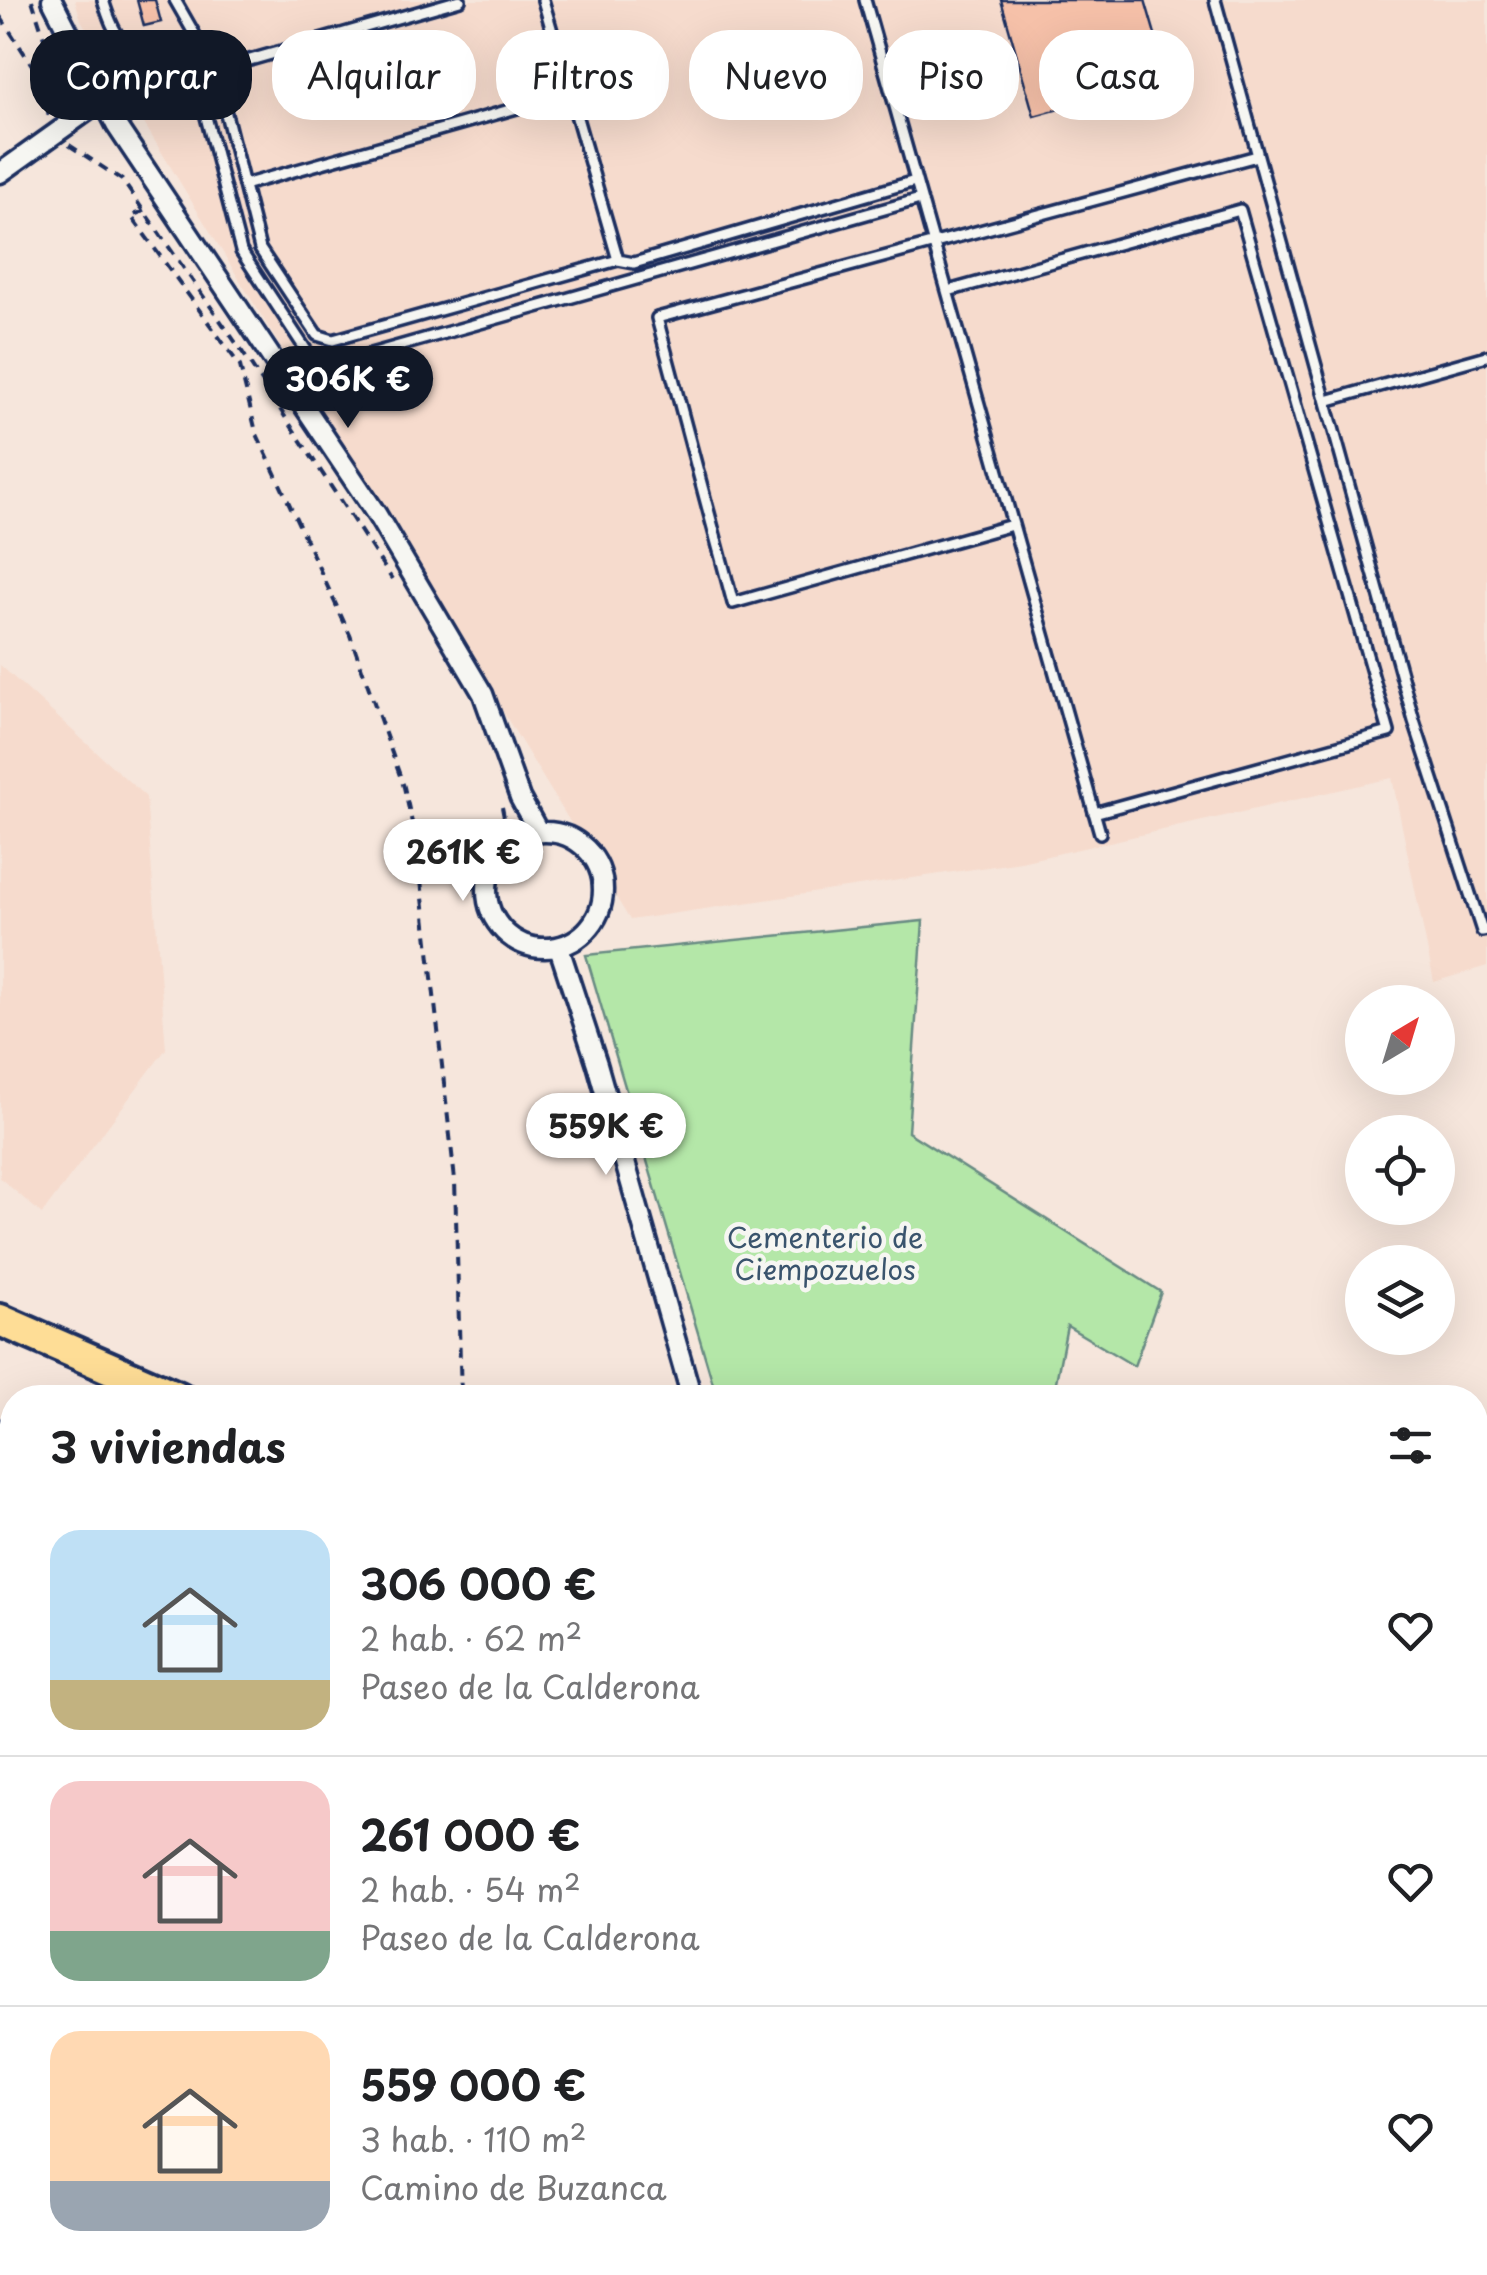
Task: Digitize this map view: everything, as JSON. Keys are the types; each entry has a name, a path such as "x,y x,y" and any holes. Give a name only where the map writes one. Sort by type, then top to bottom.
{"main road":[{"path":"0,1320 149,1385"}],"street":[{"path":"52,0 69,30"},
{"path":"0,172 75,120"},
{"path":"121,120 177,220 377,515 482,694 522,837"},
{"path":"558,832 582,844 598,864 604,884 602,908 592,927 559,948 540,949 509,937 492,917 486,898 490,867 522,837 558,832"},
{"path":"559,948 674,1323 689,1385"}],"lane":[{"path":"102,0 117,30"},
{"path":"175,0 192,30"},
{"path":"252,59 460,0"},
{"path":"543,0 552,30"},
{"path":"864,0 1100,833"},
{"path":"1215,0 1414,721 1484,931"},
{"path":"244,185 496,114"},
{"path":"207,120 242,250 306,350 324,364 920,200"},
{"path":"228,120 260,249 318,334 333,340 618,260 634,263 915,182"},
{"path":"578,120 618,260"},
{"path":"1012,524 733,603 657,318 1257,156"},
{"path":"948,291 1240,210 1389,732 1094,812"},
{"path":"1326,401 1487,356"}],"path":[{"path":"32,0 42,30"},
{"path":"0,16 30,63"},
{"path":"50,120 66,143 122,180 243,353 392,579"},
{"path":"144,211 131,216 240,366 256,432 350,635 404,786 417,844 456,1180 461,1385"},
{"path":"511,802 522,837"},
{"path":"417,844 486,898"}],"shaded area":[{"path":"75,0 1487,0 1487,966 1434,982 1392,778 1021,862 630,920 142,120 252,120 252,30 87,30"},
{"path":"0,665 146,797 166,1049 42,1214 0,1178"}],"green space":[{"name":"Cementerio de Ciempozuelos","path":"923,921 908,1132 1161,1292 1134,1366 1067,1326 1055,1385 713,1385 586,955"}],"building":[{"path":"137,0 155,0 161,22 144,26"},
{"path":"1001,0 1145,0 1154,30 1039,30 1039,115 1034,116 1019,63 1019,30 1010,30"}]}
